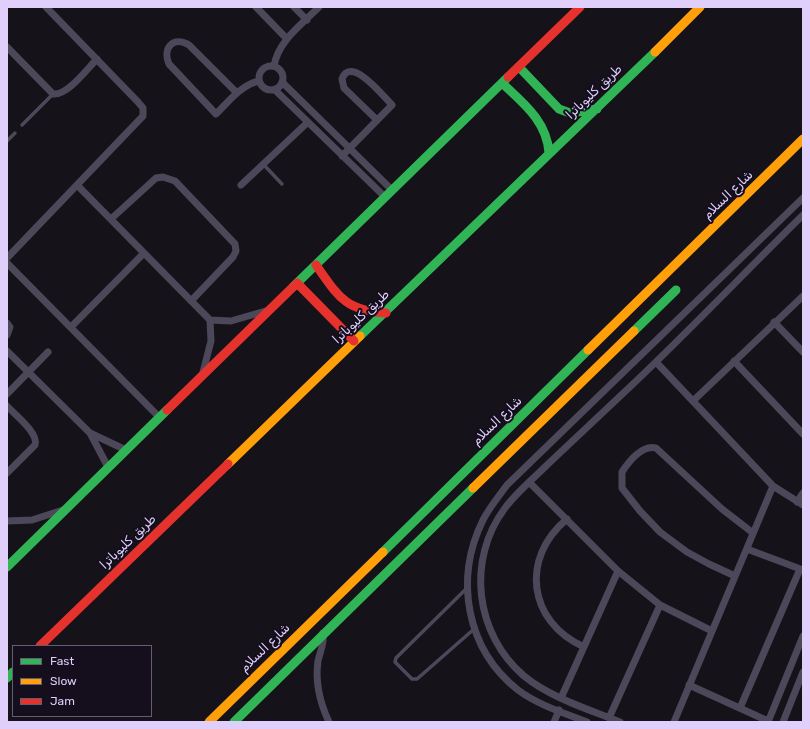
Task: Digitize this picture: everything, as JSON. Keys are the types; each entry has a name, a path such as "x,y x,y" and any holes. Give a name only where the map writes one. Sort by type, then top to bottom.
{"main road":[{"path":"7,567 580,7"},
{"name":"طريق كليوباترا","path":"41,645 354,341 386,313 549,153 597,109 700,7"},
{"path":"519,67 559,109 570,113 597,109"},
{"path":"502,83 541,123 549,140 549,153"},
{"name":"شارع السلام","path":"209,722 803,139"},
{"path":"316,265 349,306 362,312 386,313"},
{"path":"297,283 354,341"},
{"path":"234,722 323,633 676,290"}],"street":[{"path":"7,258 143,116 143,108 138,102 46,7"},
{"path":"256,7 287,39"},
{"path":"294,7 307,20"},
{"path":"274,66 278,51 287,39 319,7"},
{"path":"237,93 189,45 183,41 176,41 170,44 166,50 166,57 169,64 216,114 247,85 259,81"},
{"path":"7,47 53,94 57,95 66,90 97,59"},
{"path":"275,90 282,82 282,72 274,66 269,66 262,70 259,77 259,81 265,89 275,90 385,197"},
{"path":"342,156 378,120 392,105 359,73 351,70 347,72 342,79 344,88 378,120"},
{"path":"282,82 392,190"},
{"path":"241,185 308,122"},
{"path":"111,219 156,178 163,177 175,181 235,244 236,251 233,257 191,301"},
{"path":"77,185 210,320 231,321 269,310"},
{"path":"587,722 570,719 559,710 538,702 503,676 489,659 470,618 467,588 469,561 475,538 491,508 507,485 803,198"},
{"path":"620,722 561,698 535,684 511,663 500,649 484,615 481,596 480,578 482,559 487,541 505,508 530,482 656,362 803,215"},
{"path":"71,327 144,253"},
{"path":"7,263 159,417"},
{"path":"728,271 737,280"},
{"path":"693,401 774,322 803,296"},
{"path":"202,376 211,341 210,320"},
{"path":"7,322 10,327 7,335"},
{"path":"774,322 803,352"},
{"path":"7,351 90,433 108,467"},
{"path":"7,394 48,352"},
{"path":"734,361 803,434"},
{"path":"656,362 773,486 800,503 803,493"},
{"path":"7,406 34,434 36,441 35,445 7,473"},
{"path":"569,425 578,435"},
{"path":"90,433 126,450"},
{"path":"735,576 687,552 660,532 640,511 622,488 622,472 642,450 651,446 656,448 722,509 753,533"},
{"path":"530,482 618,571 660,605 712,631"},
{"path":"674,722 773,486"},
{"path":"7,521 32,520 65,509"},
{"path":"567,520 551,535 540,555 536,577 537,588 543,610 552,624 564,636 584,647"},
{"path":"740,708 801,569 746,549"},
{"path":"561,698 618,571"},
{"path":"610,718 660,605"},
{"path":"323,633 324,640 318,661 318,686 322,705 329,722"},
{"path":"689,685 768,722 803,636"},
{"path":"783,722 803,672"},
{"path":"554,722 559,710"}],"lane":[{"path":"22,125 53,94"},
{"path":"7,141 15,133"},
{"path":"263,164 282,184"},
{"path":"467,588 396,658 395,662 412,679 417,679 474,629"}],"traffic: fast":[{"path":"360,336 655,52"},
{"path":"519,67 559,109 570,113 597,109"},
{"path":"293,287 508,77"},
{"path":"502,83 526,106 539,122 544,131 549,153"},
{"path":"634,331 676,290"},
{"path":"383,552 588,350"},
{"path":"7,567 167,410"},
{"path":"234,722 473,488"},
{"path":"7,678 12,673"}],"traffic: slow":[{"path":"655,52 700,7"},
{"path":"588,350 803,139"},
{"path":"473,488 634,331"},
{"path":"228,464 360,336"},
{"path":"209,722 383,552"}],"traffic: jam":[{"path":"508,77 580,7"},
{"path":"316,265 330,285 344,300 361,309 372,312 386,313"},
{"path":"297,283 354,341"},
{"path":"167,410 293,287"},
{"path":"41,645 228,464"}]}
